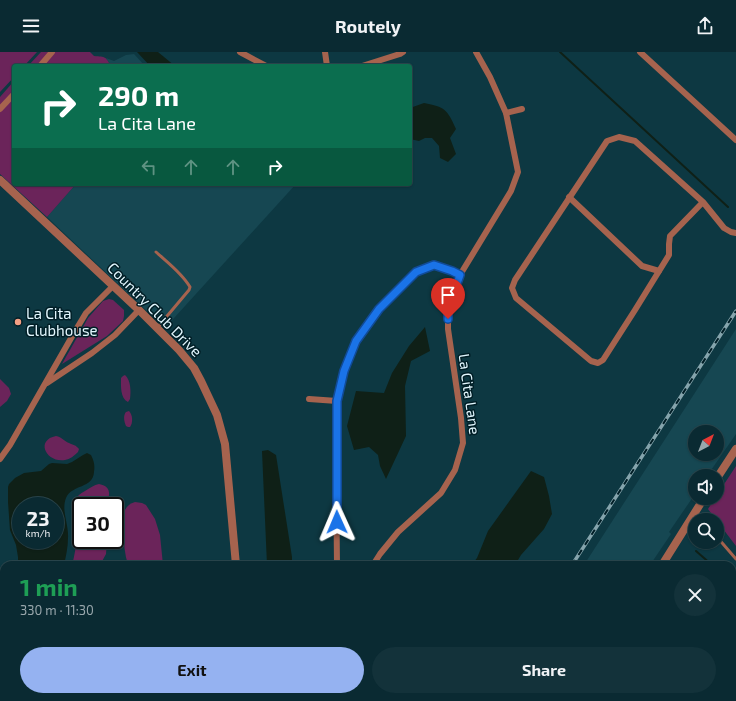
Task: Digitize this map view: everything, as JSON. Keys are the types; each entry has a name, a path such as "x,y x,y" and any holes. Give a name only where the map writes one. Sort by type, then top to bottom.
{"street":[{"path":"42,64 52,52"},
{"path":"240,52 262,64"},
{"path":"325,52 327,64"},
{"path":"368,64 403,52"},
{"name":"La Cita Lane","path":"376,561 398,532 441,493 455,470 463,443 461,418 448,330 448,308 460,275 511,191 518,172 506,113 490,77 476,52"},
{"path":"640,52 736,140"},
{"path":"0,108 12,96"},
{"path":"506,113 522,109"},
{"path":"703,202 670,236 669,255 603,360 598,363 591,361 516,298 512,288 515,280 607,141 619,137 635,142 703,202 724,228 736,233"},
{"name":"Country Club Drive","path":"0,180 139,310 180,350 194,368 217,415 225,444 236,561"},
{"path":"569,197 642,266 659,271"},
{"path":"338,561 336,474 337,401 344,371 356,341 379,309 416,272 434,265 460,275"},
{"path":"0,459 10,445 86,313 113,286"},
{"path":"45,383 92,353 115,335 139,310"},
{"path":"309,399 337,401"},
{"path":"723,469 736,449"},
{"path":"665,561 700,505"}],"lane":[{"path":"156,252 176,270 190,287 190,290 157,328"},
{"path":"724,544 736,559"}],"shaded area":[{"path":"0,52 37,52 26,64 12,64 12,79 0,92"},
{"path":"41,52 90,52 94,56 105,58 110,64 30,64"},
{"path":"137,52 158,52 173,64 148,64"},
{"path":"134,54 143,64 110,64 106,58 114,61 126,55"},
{"path":"12,83 12,185 0,174 0,97"},
{"path":"424,103 437,106 444,110 450,117 456,129 450,138 456,154 448,162 440,158 439,146 432,138 425,138 419,141 412,139 412,107"},
{"path":"13,186 74,186 47,217"},
{"path":"74,186 294,186 165,328 47,217"},
{"path":"109,299 113,300 124,310 123,321 107,336 62,364 88,318 103,301"},
{"path":"425,327 430,351 411,361 405,386 406,436 386,479 380,466 378,455 369,447 354,450 347,426 356,391 384,393 392,373 409,346"},
{"path":"736,329 736,434 724,451 724,425 688,425 688,461 717,461 712,469 688,469 688,504 669,532 671,534 653,561 587,561"},
{"path":"125,375 130,386 130,399 128,402 122,395 121,388 121,378"},
{"path":"0,379 9,388 11,394 7,401 0,407"},
{"path":"129,411 132,421 130,427 128,427 125,424 124,417 125,413"},
{"path":"56,436 77,447 79,449 78,452 69,459 65,460 58,460 48,455 45,446 46,442 50,438"},
{"path":"268,450 276,455 292,561 267,561 262,451"},
{"path":"87,453 91,455 94,463 93,477 86,484 73,490 69,494 66,498 64,508 64,497 12,497 12,535 10,530 8,502 9,484 15,478 24,473 41,471 49,464 67,464"},
{"path":"736,466 736,546 724,530 724,513 711,513 708,509 711,505 724,505 724,484"},
{"path":"531,471 544,477 552,514 544,529 517,561 475,561 488,531"},
{"path":"99,484 106,487 109,492 109,497 77,497"},
{"path":"135,502 142,503 146,505 155,519 160,535 163,561 127,561 124,540 124,514 125,509"},
{"path":"64,508 68,533 65,561 18,561 17,549 64,549"},
{"path":"75,549 106,549 106,554 102,561 73,561"}],"waterway":[{"path":"560,52 728,207"},
{"path":"696,551 707,561"}],"railway":[{"path":"575,561 736,311"}],"place":[{"name":"La Cita Clubhouse","path":"18,322"}],"route":[{"path":"337,522 337,401 344,371 356,341 379,309 416,272 434,265 460,275 448,308 448,319"}]}
